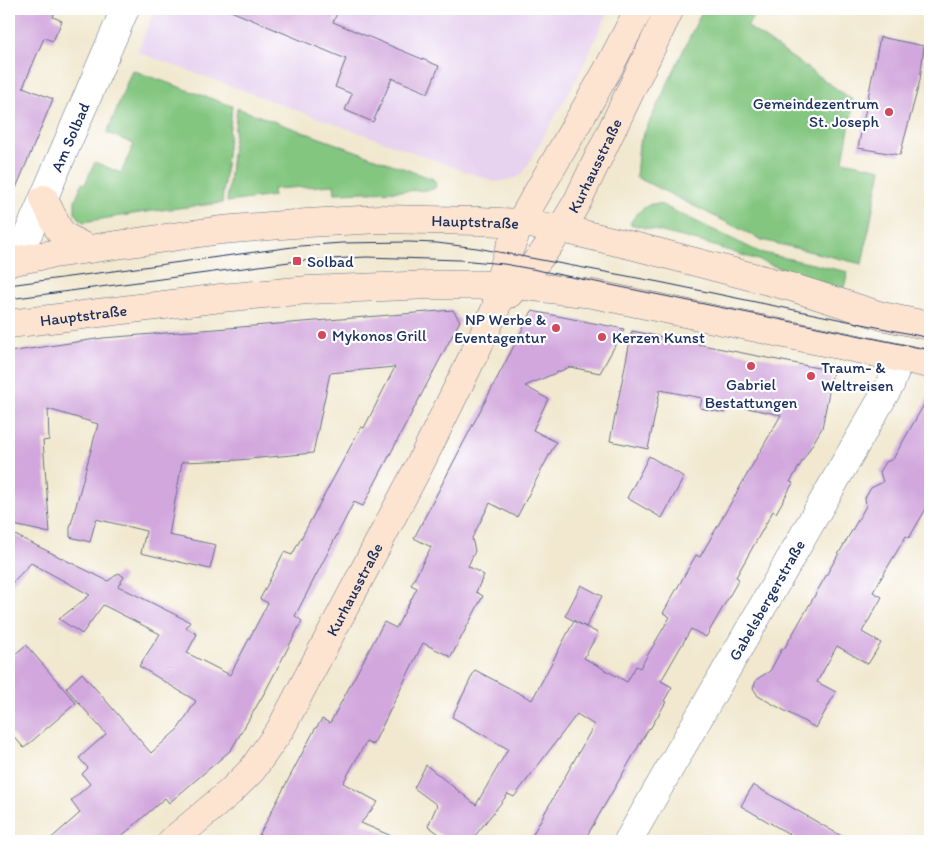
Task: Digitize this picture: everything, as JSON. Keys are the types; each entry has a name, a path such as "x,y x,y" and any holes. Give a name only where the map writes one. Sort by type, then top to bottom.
{"street":[{"name":"Am Solbad","path":"9,262 29,232 125,9"},
{"name":"Kurhausstraße","path":"180,839 252,770 280,730 420,464 504,293 508,253 520,223 607,71 639,9"},
{"name":"Kurhausstraße","path":"504,293 532,269 562,229 577,202 670,9"},
{"path":"44,199 64,236 88,250"},
{"name":"Hauptstraße","path":"9,262 221,230 307,222 379,219 520,223 562,229 765,280 882,316 930,326"},
{"name":"Hauptstraße","path":"9,324 221,298 308,290 432,285 504,293 593,294 930,364"},
{"name":"Gabelsbergerstraße","path":"628,841 891,383 900,358"}],"shaded area":[{"path":"155,9 610,9 577,78 523,173 516,178 495,182 137,52"}],"green space":[{"path":"703,9 759,9 747,26 854,101 843,161 881,169 862,264 762,240 636,177 639,144"},
{"path":"132,70 232,106 222,203 152,211 83,222 75,213 75,201 82,183 85,184 95,162 121,173 134,144 107,133"},
{"path":"237,108 433,179 436,183 435,188 430,190 335,193 334,185 273,189 274,196 227,202"},
{"path":"651,204 660,204 759,252 848,272 843,291 755,259 698,241 630,224 639,212"}],"building":[{"path":"9,9 56,9 53,17 62,21 53,41 44,38 23,87 53,99 9,205"},
{"path":"226,9 339,9 333,22 439,66 428,93 392,78 373,122 345,110 352,94 335,87 346,59"},
{"name":"Gemeindezentrum St. Joseph","path":"880,37 924,46 920,80 900,155 858,148"},
{"path":"453,310 460,321 363,506 354,502 295,616 302,621 266,690 231,750 169,803 165,798 116,841 48,841 80,813 71,801 90,784 82,774 88,768 79,758 106,734 66,688 82,673 151,753 178,729 196,701 139,666 160,634 103,605 82,634 59,619 90,595 31,563 9,586 9,532 108,581 119,573 124,577 118,586 190,622 186,628 197,634 187,653 230,675 268,603 260,599 284,552 292,555 361,427 364,428 395,367 330,373 313,453 238,460 182,462 169,535 216,545 210,569 141,553 146,531 96,519 90,542 70,537 70,528 98,424 48,409 49,440 43,441 50,533 9,524 9,352 103,338"},
{"path":"532,311 624,329 600,373 570,367 525,386 548,399 533,430 556,442 517,517 490,503 472,538 475,551 468,566 484,575 476,592 483,596 451,657 423,643 373,745 366,742 343,783 378,802 361,823 403,841 256,841 316,727 322,719 330,723 384,622 396,628 417,588 411,585 431,547 414,538"},
{"path":"632,331 833,371 822,428 790,482 793,483 776,513 773,511 736,577 739,579 706,637 691,629 661,681 672,687 664,701 666,702 584,841 529,841 594,725 577,714 514,797 508,794 471,841 449,841 428,826 437,805 414,788 426,765 476,805 508,749 452,717 475,670 532,700 574,621 598,633 584,658 627,682 636,666 640,668 670,617 663,613 696,555 700,557 781,415 727,404 725,413 700,408 702,398 660,390 648,449 610,441"},
{"path":"930,394 930,502 909,538 906,536 873,592 882,597 862,632 881,643 868,664 837,646 817,682 836,692 816,728 758,696 753,688 757,679 770,671 782,649 784,649 866,506 865,498 871,488 883,482 880,472 886,462 893,459"},
{"path":"649,456 684,477 662,518 627,498"},
{"path":"581,585 602,596 586,627 565,616"},
{"path":"26,645 76,703 24,748 9,731 9,659"},
{"path":"753,785 850,841 801,841 741,806"}],"tram line":[{"path":"9,285 300,246 342,243 437,243 477,248 659,282 930,338"},
{"path":"9,299 297,261 366,257 460,260 532,269 930,350"}],"place":[{"name":"Gemeindezentrum St. Joseph","path":"889,112"},
{"name":"Solbad","path":"297,261"},
{"name":"NP Werbe & Eventagentur","path":"556,328"},
{"name":"Mykonos Grill","path":"322,335"},
{"name":"Kerzen Kunst","path":"602,337"},
{"name":"Gabriel Bestattungen","path":"751,366"},
{"name":"Traum- & Weltreisen","path":"811,376"}]}
